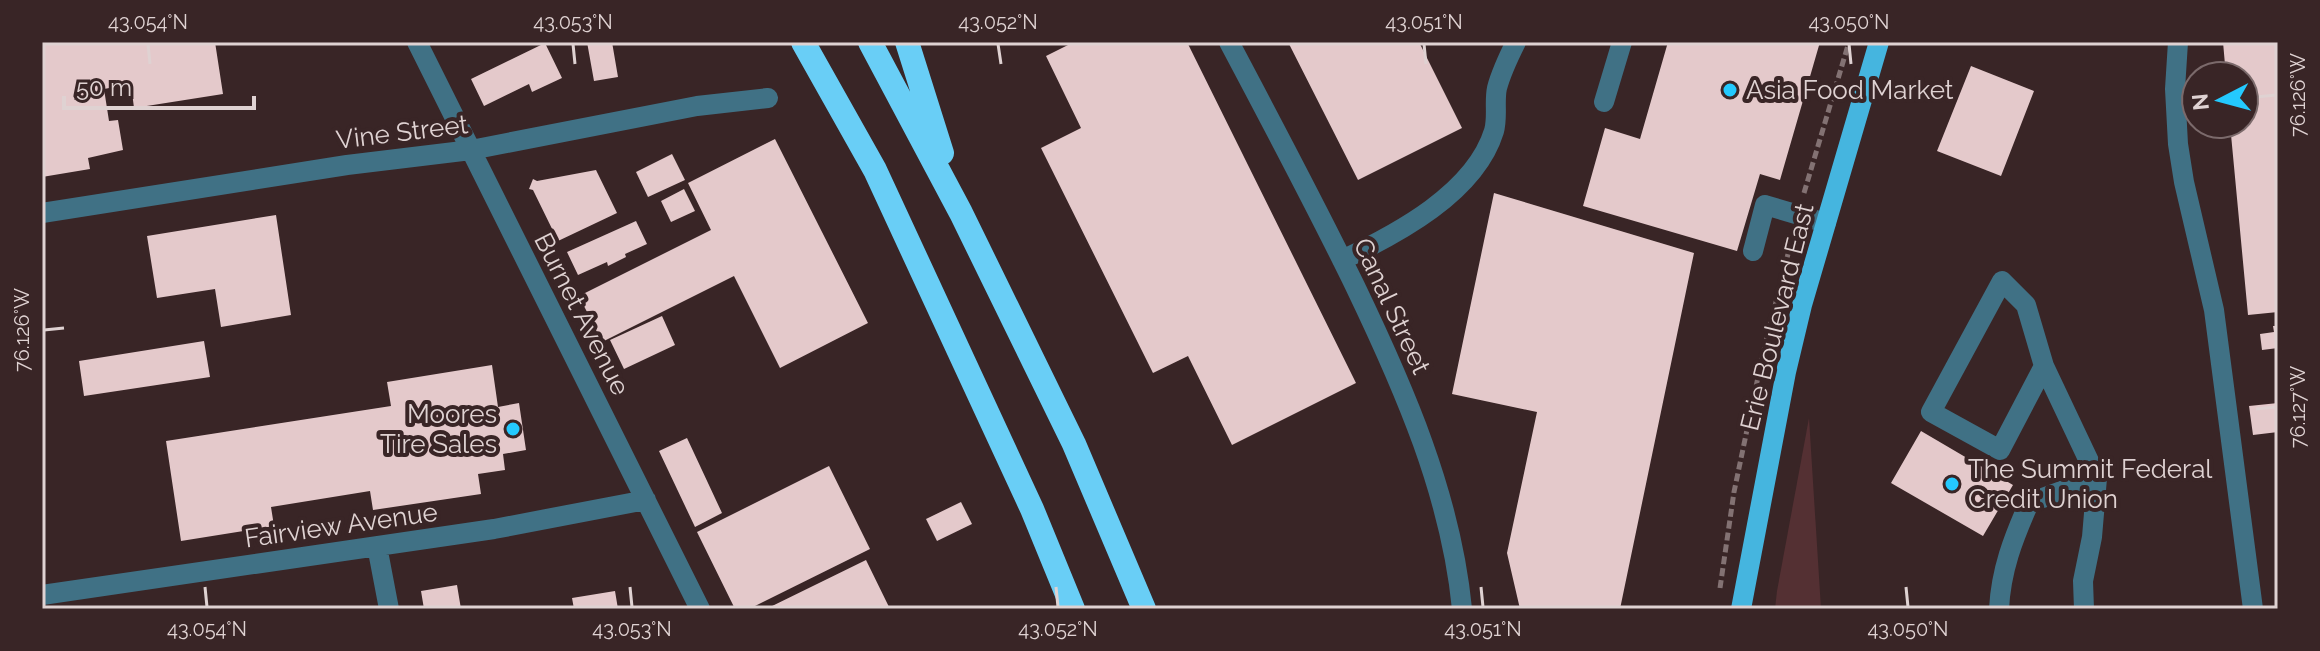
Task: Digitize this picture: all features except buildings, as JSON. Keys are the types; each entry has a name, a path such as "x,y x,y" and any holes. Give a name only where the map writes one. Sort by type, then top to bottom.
{"highway":[{"path":"803,42 875,170 1032,509 1073,609"},
{"path":"870,42 961,213 1074,444 1144,609"},
{"path":"907,42 961,213"}],"main road":[{"name":"Erie Boulevard East","path":"1741,609 1786,372 1879,42"}],"street":[{"name":"Burnet Avenue","path":"417,42 700,609"},
{"name":"Canal Street","path":"1229,42 1306,187 1397,374 1425,447 1459,574 1462,609"},
{"path":"1342,260 1377,244 1451,195 1487,149 1495,127 1497,89 1516,42"},
{"path":"1604,102 1622,42"},
{"path":"2178,42 2175,89 2178,144 2214,310 2253,609"},
{"name":"Vine Street","path":"42,213 347,165 471,150 697,106 768,98"},
{"path":"1753,251 1765,205 1826,223"},
{"path":"2044,366 2000,450 1931,412 2002,281 2026,305 2044,366 2097,478 2092,537 2083,581 2084,609"},
{"path":"1999,609 2000,585 2008,551 2029,503 2097,478"},
{"name":"Fairview Avenue","path":"42,595 494,529 646,500"},
{"path":"377,546 389,609"}],"path":[{"path":"1810,171 1849,42"},
{"path":"1719,596 1734,492 1788,250"}],"shaded area":[{"path":"1809,418 1821,609 1775,609 1777,591"}],"place":[{"name":"Asia Food Market","path":"1730,90"},
{"name":"Moores Tire Sales","path":"513,429"},
{"name":"The Summit Federal Credit Union","path":"1952,484"}]}
